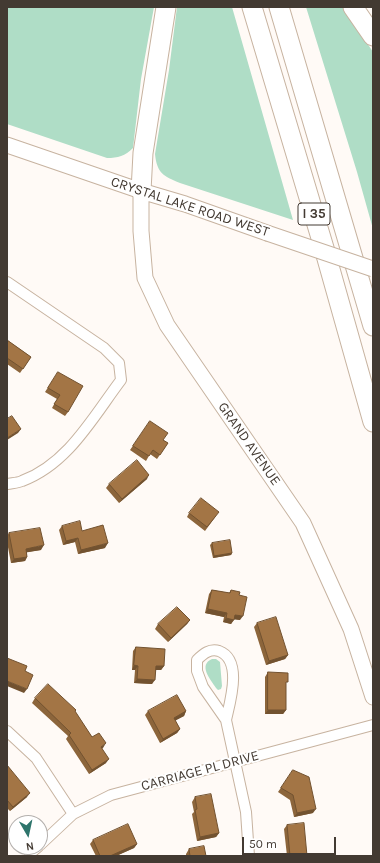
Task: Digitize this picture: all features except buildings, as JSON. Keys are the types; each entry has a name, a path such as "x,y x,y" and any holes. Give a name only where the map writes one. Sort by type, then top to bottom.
{"highway":[{"path":"141,191 143,154 166,7"},
{"name":"I 35","path":"252,7 322,241 373,422"},
{"name":"I 35","path":"279,7 373,326"},
{"path":"353,7 373,36"}],"street":[{"name":"CRYSTAL LAKE ROAD WEST","path":"7,145 141,191 185,204 373,269"},
{"name":"GRAND AVENUE","path":"141,191 141,232 145,278 167,325 303,523 351,629 373,697"},
{"path":"7,282 104,348 119,363 121,380 69,450 48,468 22,482 7,484"},
{"path":"226,720 233,683 232,664 226,654 217,650 204,652 197,660 197,672 204,687 226,720 246,812 249,856"},
{"name":"CARRIAGE PL DRIVE","path":"48,837 73,814 111,795 373,725"},
{"path":"7,731 36,758 73,814"}],"green space":[{"path":"7,7 154,7 141,79 133,148 130,151 115,158 107,158 7,124"},
{"path":"177,7 232,7 293,220 180,183 165,176 159,170 155,154 169,70"},
{"path":"306,7 343,7 373,52 373,229 357,172"},
{"path":"212,659 216,659 220,662 222,686 221,689 218,690 206,672 206,665"}]}
